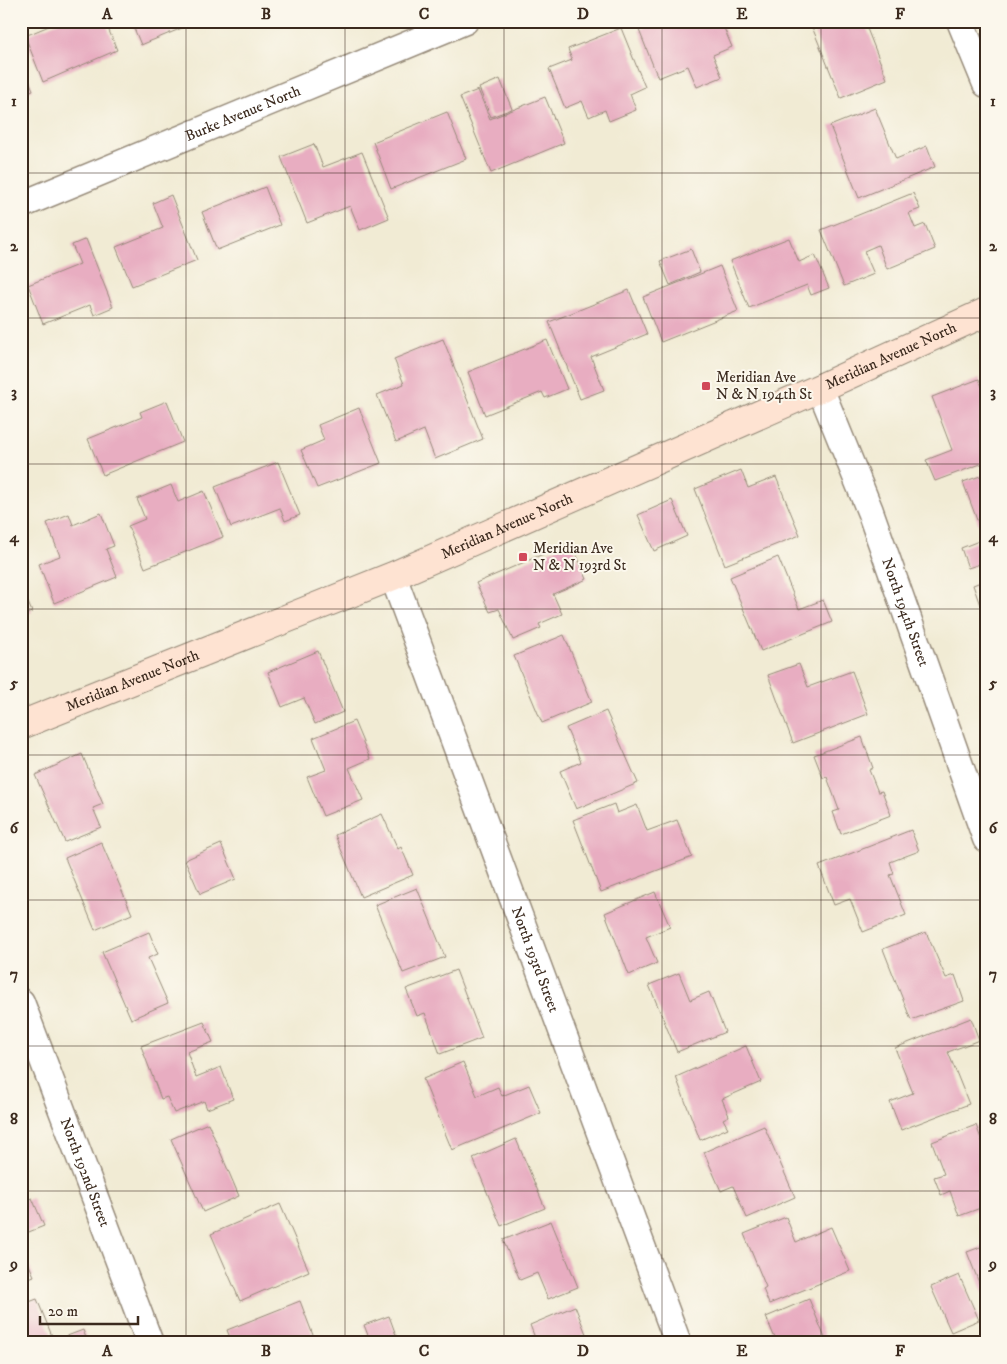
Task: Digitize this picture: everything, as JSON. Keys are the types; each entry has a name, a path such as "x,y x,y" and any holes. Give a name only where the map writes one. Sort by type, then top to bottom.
{"street":[{"name":"Burke Avenue North","path":"21,205 465,21"},
{"path":"960,21 986,84"},
{"name":"Meridian Avenue North","path":"21,725 393,576 820,388 986,312"},
{"name":"North 194th Street","path":"820,388 870,511 986,839"},
{"name":"North 193rd Street","path":"393,576 678,1343"},
{"name":"North 192nd Street","path":"21,1002 150,1343"}],"building":[{"path":"61,21 105,21 117,50 43,82 25,36"},
{"path":"131,21 199,21 141,45"},
{"path":"660,21 721,21 732,47 713,55 722,77 697,87 688,66 658,78 639,30"},
{"path":"826,21 864,21 887,79 841,98 812,27"},
{"path":"621,28 645,87 630,94 636,110 609,121 605,110 589,117 582,101 565,108 549,69 572,60 568,49"},
{"path":"21,61 33,90 21,95"},
{"path":"500,79 512,109 491,117 479,88"},
{"path":"478,90 490,119 545,97 564,143 491,173 460,97"},
{"path":"875,108 896,159 927,146 935,167 859,198 830,126"},
{"path":"447,112 466,159 391,189 373,142"},
{"path":"314,144 323,167 362,152 389,218 360,230 350,206 307,223 281,157"},
{"path":"265,187 280,225 217,250 202,212"},
{"path":"913,193 920,209 909,213 915,228 925,224 935,249 887,269 878,245 864,251 874,274 844,286 821,230"},
{"path":"171,195 197,260 132,286 116,247 163,228 153,203"},
{"path":"789,238 799,262 815,255 829,288 811,295 807,285 749,308 730,261"},
{"path":"86,239 113,307 94,315 90,305 43,324 28,285 80,264 72,245"},
{"path":"691,249 700,272 670,285 660,261"},
{"path":"720,266 738,311 661,342 643,297"},
{"path":"629,290 647,334 591,357 604,390 580,399 549,322"},
{"path":"443,339 483,439 435,459 424,430 396,442 377,395 404,384 394,359"},
{"path":"547,340 567,389 545,398 542,392 485,415 468,372"},
{"path":"979,379 986,396 986,462 935,481 926,460 952,450 932,397"},
{"path":"167,401 183,442 103,475 88,439 142,417 140,412"},
{"path":"359,408 381,463 317,488 301,450 324,440 318,425"},
{"path":"278,462 300,515 285,521 280,508 231,527 215,487"},
{"path":"741,470 748,488 776,477 800,535 725,565 695,489"},
{"path":"986,474 986,562 968,568 961,548 984,539 963,482"},
{"path":"171,485 178,502 204,491 223,537 145,568 128,526 145,519 137,499"},
{"path":"672,500 687,536 654,551 638,515"},
{"path":"101,513 114,546 106,549 117,577 54,603 39,564 60,556 47,523 69,514 73,525"},
{"path":"571,542 587,579 553,594 562,614 539,624 541,628 513,640 499,609 490,612 476,583"},
{"path":"778,557 799,609 823,600 832,622 761,651 730,577"},
{"path":"986,580 986,603 980,605 973,585"},
{"path":"21,586 32,612 21,616"},
{"path":"564,635 592,702 542,723 514,656"},
{"path":"318,651 343,712 315,724 304,698 282,707 268,672"},
{"path":"799,664 808,687 852,671 868,714 793,743 768,675"},
{"path":"606,711 638,783 576,809 560,771 581,762 566,728"},
{"path":"354,721 370,759 349,768 363,800 323,816 307,777 326,770 313,738"},
{"path":"862,737 873,768 869,770 878,792 882,791 891,815 841,834 833,812 839,810 827,777 823,778 814,755"},
{"path":"82,754 103,804 93,808 101,827 65,842 35,775"},
{"path":"614,804 617,813 637,805 647,831 677,820 692,857 601,892 573,820"},
{"path":"382,814 398,849 401,847 413,875 361,897 335,835"},
{"path":"911,830 919,851 890,862 894,874 890,875 906,915 863,932 850,899 834,905 819,866"},
{"path":"101,842 132,914 95,930 65,858"},
{"path":"221,844 236,879 200,894 185,860"},
{"path":"417,888 445,957 403,973 375,905"},
{"path":"655,892 670,927 646,937 657,963 629,975 605,913"},
{"path":"149,932 158,954 148,958 168,1003 131,1019 102,952"},
{"path":"926,932 946,978 955,975 964,1001 911,1020 883,949"},
{"path":"456,970 482,1038 440,1054 425,1013 417,1016 406,989"},
{"path":"679,973 690,1000 709,992 725,1032 677,1052 649,985"},
{"path":"971,1018 979,1040 948,1052 969,1104 901,1130 890,1102 913,1093 895,1048"},
{"path":"204,1022 213,1042 187,1052 196,1077 221,1067 233,1099 207,1109 204,1101 174,1113 167,1097 161,1099 141,1046"},
{"path":"746,1046 761,1082 722,1099 729,1116 723,1119 728,1128 700,1140 676,1077"},
{"path":"463,1062 477,1096 498,1087 502,1096 529,1085 541,1113 452,1150 423,1079"},
{"path":"208,1123 239,1196 203,1212 171,1139"},
{"path":"976,1125 986,1152 986,1206 959,1216 950,1191 941,1195 934,1177 944,1174 932,1142"},
{"path":"764,1126 795,1197 747,1218 733,1186 721,1191 704,1152"},
{"path":"516,1139 545,1208 501,1226 473,1158"},
{"path":"32,1198 44,1226 21,1235 21,1202"},
{"path":"280,1204 309,1271 240,1301 211,1234"},
{"path":"786,1217 796,1242 831,1227 850,1271 769,1304 763,1289 766,1287 744,1234"},
{"path":"551,1221 578,1287 548,1299 537,1273 520,1280 503,1240"},
{"path":"986,1245 986,1292 983,1293 967,1252"},
{"path":"21,1247 34,1276 21,1281"},
{"path":"959,1275 979,1320 951,1332 931,1287"},
{"path":"37,1299 54,1341 83,1330 88,1343 21,1343 21,1305"},
{"path":"809,1299 827,1343 777,1343 766,1317"},
{"path":"300,1301 316,1343 232,1343 227,1330"},
{"path":"575,1306 586,1334 583,1335 586,1343 537,1343 530,1325"},
{"path":"389,1316 396,1335 371,1343 364,1325"}],"place":[{"name":"Meridian Ave N & N 194th St","path":"706,386"},
{"name":"Meridian Ave N & N 193rd St","path":"523,557"}]}
